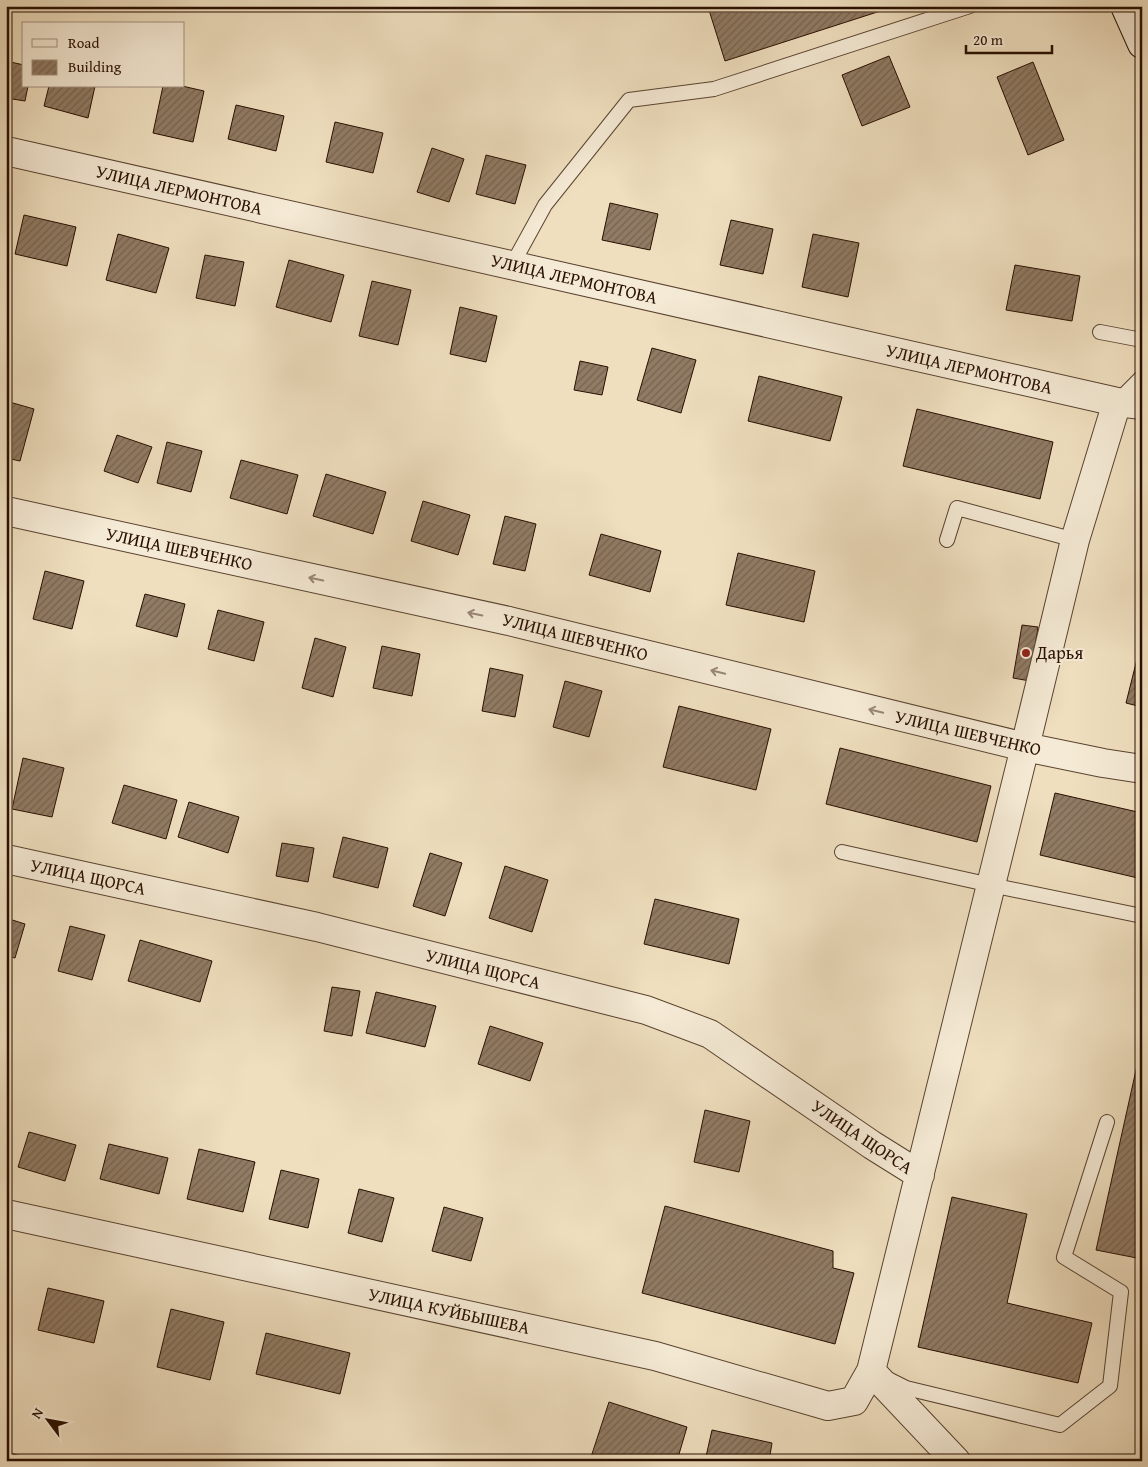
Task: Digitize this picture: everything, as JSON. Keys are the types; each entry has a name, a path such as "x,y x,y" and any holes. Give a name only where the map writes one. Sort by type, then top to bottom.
{"street":[{"path":"1125,6 1142,44"},
{"name":"УЛИЦА ЛЕРМОНТОВА","path":"6,151 1129,404"},
{"path":"956,1461 872,1371 1075,540 1129,404"},
{"name":"УЛИЦА ШЕВЧЕНКО","path":"6,511 509,621 1025,747 1104,764 1142,769"},
{"name":"УЛИЦА ЩОРСА","path":"6,859 316,927 646,1010 710,1034 872,1145 920,1175"},
{"name":"УЛИЦА КУЙБЫШЕВА","path":"6,1214 655,1356 828,1406 854,1402 872,1371"}],"lane":[{"path":"512,265 545,205 629,100 714,89 970,6"},
{"path":"1100,332 1142,340"},
{"path":"1129,404 1142,377"},
{"path":"946,540 956,508 1075,540"},
{"path":"842,852 1142,916"},
{"path":"872,1371 906,1388 1060,1425 1110,1386 1121,1292 1064,1257 1107,1122"}],"building":[{"path":"896,6 725,61 708,7"},
{"path":"889,56 910,107 862,126 842,75"},
{"path":"6,61 22,65 22,88 28,88 25,101 6,98"},
{"path":"1033,62 1064,140 1028,155 997,77"},
{"path":"185,87 204,91 193,142 153,133 163,88"},
{"path":"48,88 95,88 88,118 44,106"},
{"path":"236,105 284,116 276,151 228,139"},
{"path":"335,122 383,133 373,173 326,162"},
{"path":"432,148 464,159 449,202 417,192"},
{"path":"486,155 526,165 515,204 476,194"},
{"path":"610,203 658,214 650,250 602,240"},
{"path":"24,215 76,227 67,266 15,254"},
{"path":"731,220 773,229 763,274 720,265"},
{"path":"118,234 169,248 156,293 106,280"},
{"path":"813,234 859,243 848,297 802,287"},
{"path":"205,255 244,262 235,306 196,298"},
{"path":"289,260 344,275 331,322 276,307"},
{"path":"1015,265 1080,276 1072,321 1006,310"},
{"path":"372,281 411,290 398,345 359,336"},
{"path":"460,307 497,316 486,362 450,354"},
{"path":"652,348 696,360 681,413 637,400"},
{"path":"580,361 608,367 602,395 574,390"},
{"path":"759,376 842,397 830,441 748,421"},
{"path":"6,401 34,409 20,461 6,458"},
{"path":"917,409 1053,442 1040,499 903,466"},
{"path":"117,435 152,447 138,483 104,471"},
{"path":"167,442 202,451 191,492 157,483"},
{"path":"241,460 298,475 287,514 230,498"},
{"path":"326,474 386,492 373,534 313,516"},
{"path":"423,501 470,515 458,555 411,541"},
{"path":"505,516 536,524 525,571 493,564"},
{"path":"601,534 661,551 650,592 589,575"},
{"path":"738,553 815,571 804,622 726,605"},
{"path":"45,571 84,581 72,629 33,619"},
{"path":"145,594 185,604 177,637 136,626"},
{"path":"218,610 264,622 254,661 208,649"},
{"name":"Дарья","path":"1022,625 1038,627 1030,681 1013,678"},
{"path":"315,638 346,647 333,697 302,688"},
{"path":"1142,639 1142,707 1126,703"},
{"path":"382,646 420,654 412,696 373,688"},
{"path":"490,668 523,675 515,717 482,711"},
{"path":"565,681 602,691 589,737 553,727"},
{"path":"679,706 771,729 756,790 663,767"},
{"path":"840,748 991,786 977,842 826,804"},
{"path":"23,758 64,768 52,817 12,809"},
{"path":"124,785 177,800 166,839 112,823"},
{"path":"1055,793 1142,813 1142,879 1040,855"},
{"path":"189,802 239,817 228,853 178,837"},
{"path":"343,837 388,848 378,888 333,877"},
{"path":"282,843 314,848 308,882 276,876"},
{"path":"430,853 462,863 445,916 413,906"},
{"path":"505,866 548,880 532,932 489,918"},
{"path":"655,899 739,919 729,964 644,944"},
{"path":"6,918 25,924 15,958 6,956"},
{"path":"70,926 105,935 92,980 58,971"},
{"path":"140,940 212,961 200,1002 128,981"},
{"path":"332,987 360,991 352,1036 324,1031"},
{"path":"376,992 436,1006 425,1047 366,1033"},
{"path":"490,1026 543,1043 530,1081 478,1064"},
{"path":"1138,1061 1142,1062 1142,1259 1096,1250"},
{"path":"705,1110 750,1121 739,1172 694,1162"},
{"path":"29,1132 76,1145 65,1181 18,1167"},
{"path":"109,1144 168,1158 159,1194 100,1179"},
{"path":"199,1149 255,1162 243,1212 187,1199"},
{"path":"281,1170 319,1179 308,1228 269,1219"},
{"path":"359,1189 394,1198 382,1242 348,1233"},
{"path":"952,1197 1027,1214 1007,1303 1092,1323 1078,1383 918,1347"},
{"path":"665,1206 833,1251 833,1268 854,1273 835,1344 642,1293"},
{"path":"444,1207 483,1218 471,1261 432,1251"},
{"path":"48,1288 104,1301 94,1343 38,1330"},
{"path":"171,1309 224,1322 210,1380 157,1367"},
{"path":"266,1333 350,1353 340,1394 256,1374"},
{"path":"609,1402 687,1427 677,1461 604,1461 591,1457"},
{"path":"712,1430 772,1443 769,1461 705,1461"},
{"path":"6,1452 37,1460 37,1461 6,1461"}],"place":[{"name":"Дарья","path":"1026,653"}]}
